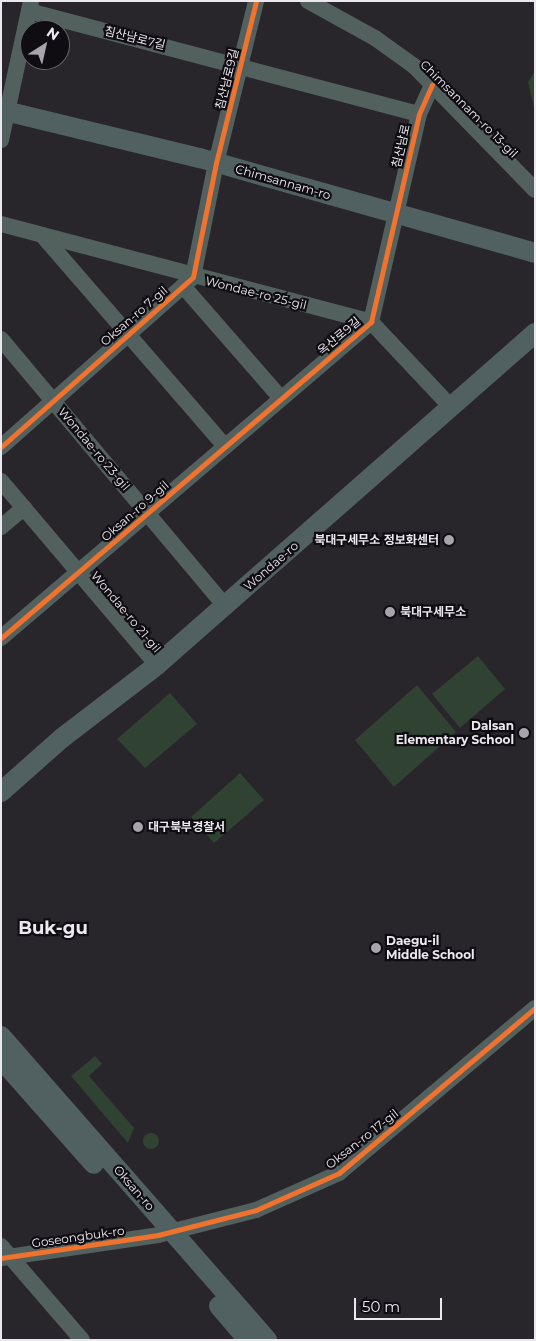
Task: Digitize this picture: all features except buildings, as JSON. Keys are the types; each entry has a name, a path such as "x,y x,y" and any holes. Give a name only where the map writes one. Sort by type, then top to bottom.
{"main road":[{"name":"Chimsannam-ro","path":"5,111 216,162 535,253"},
{"name":"Wondae-ro","path":"1,792 62,738 157,665 535,333"},
{"name":"Oksan-ro","path":"1,1036 165,1234 248,1340"},
{"name":"Oksan-ro","path":"1,1058 267,1340"}],"street":[{"name":"침산남로9길","path":"216,162 256,1"},
{"name":"Chimsannam-ro 13-gil","path":"308,1 375,38 414,66 535,190"},
{"name":"침산남로7길","path":"30,6 241,65"},
{"path":"1,140 5,111 30,6"},
{"name":"침산남로9길","path":"241,65 419,114"},
{"name":"침산남로","path":"396,213 419,114 432,85"},
{"path":"216,162 188,281 280,397"},
{"name":"옥산로9길","path":"280,397 371,322 396,213"},
{"name":"Wondae-ro 25-gil","path":"1,224 188,281 371,322"},
{"name":"Oksan-ro 7-gil","path":"42,235 128,334"},
{"name":"Oksan-ro 7-gil","path":"1,447 188,281"},
{"path":"371,322 451,407"},
{"path":"128,334 224,445"},
{"name":"Wondae-ro 23-gil","path":"1,339 225,606"},
{"name":"Oksan-ro 9-gil","path":"1,638 80,573 280,397"},
{"name":"Wondae-ro 21-gil","path":"1,481 157,665"},
{"path":"1,527 24,508"},
{"name":"Oksan-ro 17-gil","path":"165,1234 256,1210 339,1173 535,1008"},
{"name":"Goseongbuk-ro","path":"4,1254 165,1234"},
{"path":"4,1254 82,1340"}],"green space":[{"path":"535,71 535,112 528,82"},
{"path":"478,656 505,689 460,728 432,694"},
{"path":"417,685 456,732 394,787 355,740"},
{"path":"170,693 197,724 145,768 117,739"},
{"path":"240,773 264,800 214,843 191,817"},
{"path":"95,1056 102,1064 89,1076 134,1128 128,1143 71,1076"},
{"path":"148,1133 154,1133 159,1138 157,1147 148,1149 143,1144 143,1138"}],"cycle path":[{"path":"1,447 193,277 216,163 256,1"},
{"path":"1,638 371,322 419,114 432,85"},
{"path":"1,1258 158,1235 256,1210 339,1173 535,1008"}],"place":[{"name":"북대구세무소 정보화센터","path":"449,540"},
{"name":"북대구세무소","path":"390,612"},
{"name":"Dalsan Elementary School","path":"524,733"},
{"name":"대구북부경찰서","path":"138,827"},
{"name":"Daegu-il Middle School","path":"376,948"}],"district":[{"name":"Buk-gu","path":"53,928"}]}
